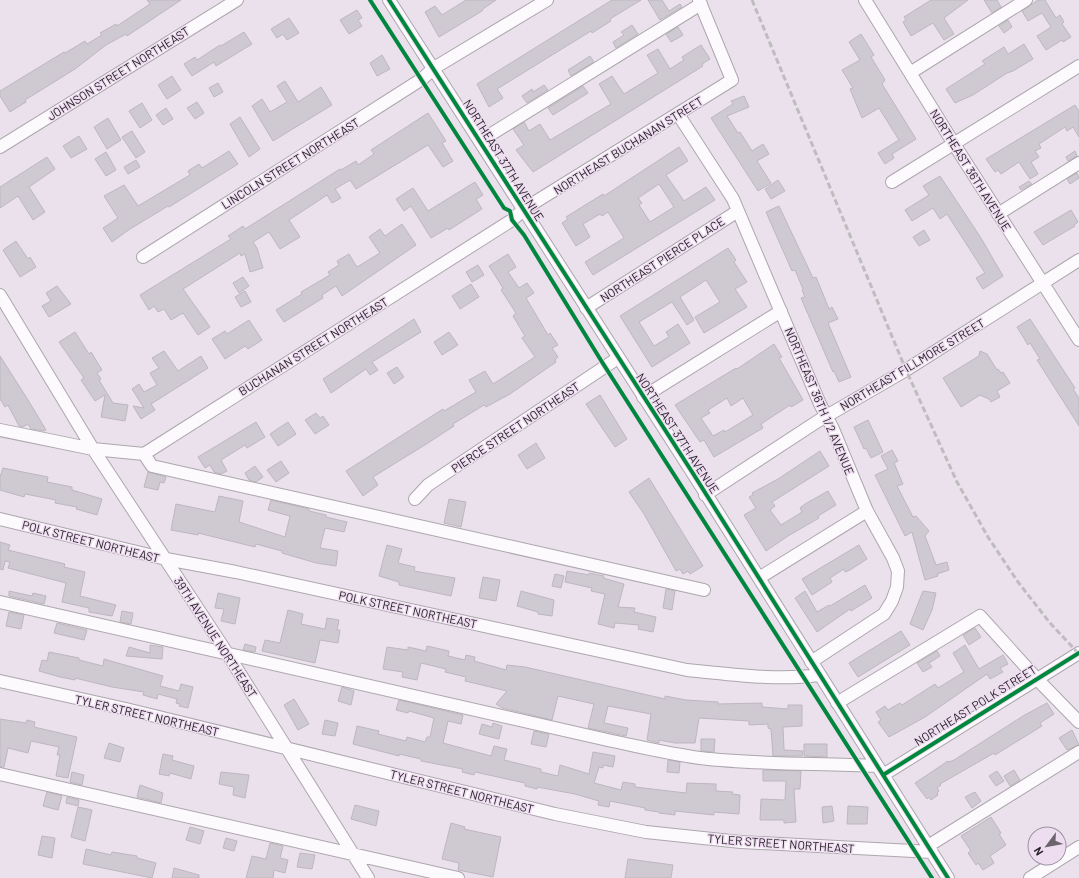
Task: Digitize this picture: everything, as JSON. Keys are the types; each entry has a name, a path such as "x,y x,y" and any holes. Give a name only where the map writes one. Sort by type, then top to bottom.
{"street":[{"name":"JOHNSON STREET NORTHEAST","path":"0,147 237,0"},
{"name":"NORTHEAST 37TH AVENUE","path":"390,0 759,578 948,878"},
{"name":"LINCOLN STREET NORTHEAST","path":"143,257 422,79 434,68 547,0"},
{"name":"NORTHEAST 36TH AVENUE","path":"865,0 998,214 1079,340"},
{"path":"910,73 1026,0"},
{"path":"480,141 700,2"},
{"name":"NORTHEAST BUCHANAN STREET","path":"524,209 732,80 700,2"},
{"path":"892,182 1079,66"},
{"name":"NORTHEAST 36TH 1/2 AVENUE","path":"678,114 734,199 867,511 893,558 898,571 895,594 884,614 811,662"},
{"path":"998,214 1079,163"},
{"name":"BUCHANAN STREET NORTHEAST","path":"144,454 512,220 524,209"},
{"name":"NORTHEAST PIERCE PLACE","path":"586,308 738,211"},
{"name":"NORTHEAST FILLMORE STREET","path":"705,495 826,416 906,370 1079,260"},
{"name":"39TH AVENUE NORTHEAST","path":"0,295 93,449 228,653 368,878"},
{"path":"643,397 781,311"},
{"name":"PIERCE STREET NORTHEAST","path":"415,499 428,485 618,358"},
{"path":"0,430 93,449 144,454 152,466 704,590"},
{"path":"759,578 867,511"},
{"name":"POLK STREET NORTHEAST","path":"0,519 166,560 236,572 688,670 764,676 802,677 819,675"},
{"path":"0,602 612,741 678,754 736,761 880,771"},
{"path":"837,703 980,616 1036,678 1079,722"},
{"name":"NORTHEAST POLK STREET","path":"880,771 1079,653"},
{"name":"TYLER STREET NORTHEAST","path":"0,681 126,709 555,814 646,832 741,842 930,849"},
{"path":"930,849 1079,752"},
{"path":"0,774 458,878"},
{"path":"1030,878 1079,847"}],"building":[{"path":"147,0 181,0 127,36 126,34 106,45 75,69 25,100 26,102 10,112 0,96 0,91 64,52 65,53 85,41 87,44 102,35 100,33 116,24 117,26 150,4"},
{"path":"466,0 496,0 482,11 439,37 425,12 435,6 442,15"},
{"path":"612,0 641,0 610,19 611,21 592,33 591,31 497,89 503,98 489,107 477,84"},
{"path":"648,0 662,0 669,11 680,4 682,7 660,20"},
{"path":"931,0 968,0 944,18 954,34 944,40 933,23 911,36 903,22 906,20 904,17"},
{"path":"984,0 997,0 1001,7 992,13"},
{"path":"1038,0 1045,0 1056,18 1060,15 1064,22 1062,24 1071,37 1063,42 1062,40 1046,50 1037,36 1051,27 1042,13 1028,21 1022,11"},
{"path":"357,10 362,18 358,20 362,26 349,34 340,20"},
{"path":"289,18 299,33 287,40 283,34 277,38 271,29"},
{"path":"1008,20 1012,27 1004,33 999,26"},
{"path":"632,25 638,34 616,48 613,42 624,35 621,32"},
{"path":"678,27 683,35 671,42 666,34"},
{"path":"244,32 252,44 216,66 214,62 192,76 184,64 195,57 197,60"},
{"path":"861,34 874,55 871,57 885,80 882,84 916,139 892,154 894,158 885,164 878,153 899,140 879,108 862,118 850,89 853,88 842,70 860,60 849,42"},
{"path":"1024,44 1033,59 1007,73 973,95 955,103 946,89 985,64 982,61 1004,47 1008,54"},
{"path":"701,45 710,59 702,64 703,66 533,172 516,150 524,145 513,129 524,122 529,131 540,124 550,140 611,104 599,84 612,76 624,94 658,73 647,55 658,49 670,69 684,60 682,57"},
{"path":"382,55 390,69 377,76 370,63"},
{"path":"590,56 594,62 571,76 568,70"},
{"path":"172,76 181,90 167,99 158,85"},
{"path":"285,81 298,102 321,87 332,105 273,141 252,106 262,99 270,112 287,102 277,86"},
{"path":"218,83 223,92 214,97 209,88"},
{"path":"544,85 548,90 527,103 522,96 532,89 533,92"},
{"path":"583,86 588,93 553,115 548,108"},
{"path":"744,96 749,107 727,116 738,133 740,132 752,151 763,144 769,154 757,161 771,183 758,191 711,118 733,104 731,101"},
{"path":"197,102 204,113 195,119 187,108"},
{"path":"142,103 152,120 140,128 129,111"},
{"path":"1075,105 1079,111 1079,137 1073,127 1067,131 1065,127 1039,144 1041,148 1035,151 1039,157 1031,162 1038,174 1030,179 1019,162 1001,174 998,170 995,172 986,159"},
{"path":"166,108 173,119 163,125 156,115"},
{"path":"428,113 446,141 442,143 453,161 443,167 428,145 356,189 350,180 335,189 341,198 332,203 327,195 289,220 300,237 280,249 269,232 253,242 257,248 263,268 250,272 245,254 241,256 240,253 183,289 210,327 198,335 183,313 171,320 164,309 158,312 154,306 149,310 140,295 231,239 228,236 243,226 245,229 340,169 341,170 356,161 358,165 374,154 371,150"},
{"path":"240,117 260,149 249,157 230,124"},
{"path":"108,118 121,140 107,149 94,127"},
{"path":"132,131 145,152 136,158 122,137"},
{"path":"79,136 87,149 71,158 63,146"},
{"path":"679,147 688,161 666,175 684,201 706,187 715,200 593,275 585,262 624,238 608,212 602,216 600,214 583,224 590,237 576,246 562,223 568,219 566,217 603,194 604,196","holes":["659,184 674,207 650,222 639,205 642,203 638,198"]},
{"path":"229,151 238,164 169,207 168,206 130,229 112,242 103,228 118,218 104,196 124,185 138,206 190,175 188,171 199,164 202,168"},
{"path":"1075,151 1077,156 1068,161 1066,157"},
{"path":"106,152 116,170 106,176 95,159"},
{"path":"47,157 55,169 29,187 45,212 33,220 18,196 0,208 0,187"},
{"path":"136,160 140,167 128,174 124,167"},
{"path":"1077,173 1079,178 1070,184 1067,179"},
{"path":"940,176 981,238 1003,276 983,289 976,278 985,273 947,214 940,219 933,208 912,221 905,210 929,195 923,186"},
{"path":"778,180 785,191 771,199 765,189"},
{"path":"1029,181 1032,184 1021,190 1019,187"},
{"path":"475,182 483,195 476,199 482,209 449,230 448,228 431,238 411,206 404,211 396,199 413,188 428,211"},
{"path":"779,206 813,278 816,277 829,309 832,307 838,319 828,323 851,377 839,382 834,371 833,372 801,298 805,297 795,270 792,271 766,212"},
{"path":"1071,210 1078,222 1074,225 1075,226 1043,245 1034,232"},
{"path":"402,224 416,245 342,296 336,286 322,295 323,298 284,322 276,310 302,294 301,292 330,275 328,272 339,265 337,261 349,254 357,267 380,253 369,237 380,229 385,236"},
{"path":"924,230 930,240 919,246 913,237"},
{"path":"16,241 28,259 30,257 36,267 20,277 3,250"},
{"path":"728,248 736,260 734,262 747,282 735,289 747,307 704,333 695,317 720,302 706,280 680,297 694,320 687,325 672,302 639,322 654,346 669,337 666,332 678,324 690,343 652,367 620,316"},
{"path":"508,254 516,267 508,272 519,288 527,283 534,293 526,298 548,335 550,333 558,345 552,348 558,357 555,360 556,362 510,394 486,407 484,405 453,424 454,426 428,443 373,477 378,485 363,496 346,471 443,409 444,411 476,392 469,380 485,371 493,384 535,357 522,338 525,336 513,316 516,313 501,290 503,288 489,266"},
{"path":"478,265 484,275 472,282 466,272"},
{"path":"243,277 249,286 239,293 233,283"},
{"path":"471,284 479,297 460,309 452,296"},
{"path":"57,286 71,304 49,317 42,306 51,301 46,293"},
{"path":"245,291 251,302 241,307 235,297"},
{"path":"414,319 421,332 372,362 378,370 370,375 366,369 331,393 323,379"},
{"path":"1030,319 1075,388 1073,389 1079,398 1079,426 1037,360 1040,359 1030,343 1028,345 1017,327"},
{"path":"249,320 262,340 248,349 245,346 225,359 212,339 225,331 227,334"},
{"path":"75,332 89,354 91,352 102,370 97,373 101,379 99,380 113,403 128,405 125,421 101,417 105,395 95,401 81,380 84,378 59,342"},
{"path":"449,332 458,345 442,355 434,342"},
{"path":"774,344 782,357 779,358 803,400 791,407 790,405 761,424 763,428 714,457 704,440 700,442 675,405 736,368 737,369","holes":["727,398 731,406 743,398 753,415 725,432 724,430 713,436 701,418 710,413 708,410"]},
{"path":"164,351 178,371 201,356 208,368 151,404 155,410 141,419 133,406 144,408 132,389 139,384 144,392 157,385 150,373 159,368 152,358"},
{"path":"980,351 987,354 997,370 998,369 1001,373 1003,372 1010,383 997,391 1000,397 991,402 989,399 980,395 961,407 943,378 979,356"},
{"path":"0,356 46,430 31,429 28,424 23,427 19,426 8,405 5,407 0,399"},
{"path":"397,367 404,377 394,384 387,373"},
{"path":"600,395 627,439 615,447 586,404"},
{"path":"316,413 320,418 323,416 329,425 315,434 305,420"},
{"path":"868,420 883,452 871,458 866,448 864,449 854,427"},
{"path":"256,422 265,437 247,448 245,445 221,460 227,471 221,474 214,472 210,465 205,468 198,457"},
{"path":"288,422 296,434 278,446 270,434"},
{"path":"536,443 545,458 527,469 518,455"},
{"path":"892,450 898,461 894,463 903,484 897,486 913,517 916,516 929,531 925,536 936,565 947,562 949,570 937,574 938,576 925,580 912,532 905,536 875,475 888,469 881,456"},
{"path":"820,451 829,466 772,502 775,506 770,510 781,525 802,512 800,508 805,504 828,491 836,505 818,516 819,518 766,551 744,515 756,508 749,497 753,495 752,493 778,479"},
{"path":"281,461 289,473 276,482 267,470"},
{"path":"255,466 263,477 256,482 249,480 245,473"},
{"path":"3,468 48,477 47,482 72,487 72,490 102,499 97,515 76,509 77,507 55,503 56,500 25,494 24,497 0,490 0,477"},
{"path":"148,472 166,477 164,483 160,482 158,490 144,487"},
{"path":"649,478 703,566 690,574 688,571 683,574 680,569 676,571 644,514 629,492"},
{"path":"219,496 243,501 239,522 285,537 290,516 268,510 271,500 309,509 309,511 326,515 326,517 347,522 344,532 325,528 320,548 338,551 336,566 316,563 256,544 255,547 198,533 198,535 171,530 176,504 215,512"},
{"path":"449,499 466,502 461,527 444,523"},
{"path":"0,542 10,545 8,550 65,564 64,567 85,572 80,596 116,605 112,616 89,612 89,608 62,602 66,583 8,568 10,562 5,561 3,570 0,569"},
{"path":"387,545 402,549 398,563 415,567 414,571 455,578 451,596 399,585 399,582 379,576"},
{"path":"859,545 867,559 850,570 845,572 844,569 830,578 832,582 812,595 802,579"},
{"path":"567,571 604,576 603,578 624,584 618,607 635,608 634,612 656,617 653,632 638,629 639,625 615,623 614,628 598,624 605,594 591,591 592,588 565,582"},
{"path":"555,574 564,576 561,588 552,586"},
{"path":"483,577 500,580 496,601 479,598"},
{"path":"865,585 872,598 851,611 850,609 817,632 795,598 805,591 817,612"},
{"path":"666,589 675,591 672,610 663,608"},
{"path":"9,591 32,596 33,593 46,596 44,604 9,596"},
{"path":"521,591 554,600 552,616 538,614 538,612 517,606"},
{"path":"923,591 936,593 932,610 923,630 910,624"},
{"path":"218,593 240,598 235,624 221,621 224,609 215,608"},
{"path":"288,610 303,614 301,624 325,629 327,618 339,620 337,630 340,630 338,643 320,640 315,663 262,651 265,640 280,643"},
{"path":"122,611 133,613 131,624 120,622"},
{"path":"9,612 24,615 21,629 6,626"},
{"path":"57,623 87,630 84,640 54,633"},
{"path":"975,628 981,637 969,645 963,635"},
{"path":"901,631 910,645 858,677 849,663"},
{"path":"245,644 256,647 255,652 243,650"},
{"path":"150,645 163,647 162,659 126,656 129,647 150,653"},
{"path":"965,645 979,669 1003,655 1008,664 1000,668 1003,672 990,679 987,674 925,717 889,737 878,722 881,720 876,712 885,706 888,710 900,703 902,705 935,684 938,688 964,672 953,653"},
{"path":"427,646 449,651 448,656 465,660 466,655 475,657 474,661 506,670 507,665 525,667 665,699 665,696 686,700 718,702 718,704 762,703 762,707 788,709 788,705 802,705 802,726 783,727 784,750 803,751 802,756 773,756 771,729 768,728 768,724 749,725 749,721 699,718 695,743 675,743 659,740 659,743 647,740 651,714 608,706 604,723 628,728 626,736 588,728 594,704 558,696 552,720 502,708 496,704 507,691 465,681 466,677 445,672 446,669 421,663 417,680 402,677 403,672 383,669 387,647 408,650 408,647 426,651"},
{"path":"937,651 940,656 929,663 932,667 923,672 917,663"},
{"path":"49,652 79,658 79,660 103,666 104,659 163,676 160,686 179,691 181,684 193,687 188,708 179,706 180,704 176,703 177,699 158,694 157,699 143,695 144,692 112,687 75,678 75,680 60,677 39,671 42,660 47,661"},
{"path":"342,687 354,691 351,705 338,701"},
{"path":"294,699 309,724 298,730 284,705"},
{"path":"399,700 463,715 461,724 448,721 443,743 491,756 494,746 507,749 504,760 541,769 541,772 558,776 560,765 589,774 593,752 615,756 613,767 603,765 603,768 599,767 594,783 621,790 623,782 635,784 635,787 686,793 687,783 716,784 716,791 733,792 732,794 740,795 739,814 714,812 714,815 675,811 675,815 645,810 645,808 610,801 609,807 598,805 599,801 575,794 537,787 537,789 525,786 525,783 475,772 474,775 462,772 463,769 421,761 421,759 399,754 399,756 353,744 357,726 379,731 378,734 406,741 407,737 425,742 427,737 430,737 434,718 409,711 408,713 396,710"},
{"path":"1047,703 1054,714 1040,723 1042,726 995,755 994,753 940,784 941,785 937,788 939,791 937,793 938,795 931,800 929,797 927,799 915,783 948,761 954,760 1023,716"},
{"path":"0,719 26,723 27,720 35,722 34,727 77,737 68,778 56,776 60,755 57,755 59,747 31,741 28,753 8,748 4,767 0,767"},
{"path":"325,720 338,723 335,736 322,734"},
{"path":"493,723 502,726 499,739 479,734 482,724 492,727"},
{"path":"1072,730 1079,745 1067,750 1059,738"},
{"path":"534,731 549,734 546,747 531,744"},
{"path":"701,739 715,739 714,752 701,751"},
{"path":"109,743 124,748 120,762 104,758"},
{"path":"804,744 827,744 827,757 804,756"},
{"path":"163,754 173,756 172,760 194,766 191,779 170,773 169,776 159,774"},
{"path":"668,760 680,762 679,773 667,772"},
{"path":"763,770 801,771 800,789 794,789 796,822 784,823 784,820 760,820 761,799 785,800 786,781 763,781"},
{"path":"1014,770 1020,780 1010,786 1004,776"},
{"path":"997,771 1004,781 996,786 989,776"},
{"path":"72,772 84,775 82,785 70,782"},
{"path":"221,772 249,775 245,798 233,795 234,787 219,784"},
{"path":"140,785 163,793 161,803 137,797"},
{"path":"47,792 62,796 58,810 43,806"},
{"path":"975,792 981,801 972,808 965,797"},
{"path":"67,797 79,800 78,806 66,803"},
{"path":"355,805 379,811 376,826 351,819"},
{"path":"832,806 834,821 823,823 822,807"},
{"path":"848,806 868,807 867,824 847,824"},
{"path":"78,807 92,810 85,841 71,837"},
{"path":"991,817 1001,833 999,834 1006,845 990,856 994,863 983,870 978,863 976,865 968,853 971,851 961,836"},
{"path":"451,823 465,827 464,829 501,837 493,877 458,870 459,863 442,859"},
{"path":"190,827 204,831 200,844 186,840"},
{"path":"42,836 55,838 52,858 38,855"},
{"path":"226,838 237,841 234,851 223,848"},
{"path":"270,843 283,846 280,858 288,860 285,873 274,870 273,878 246,878 252,856 266,859"},
{"path":"86,849 111,855 112,852 137,856 137,858 156,863 152,878 83,864"},
{"path":"300,853 315,855 312,869 297,867"},
{"path":"628,859 673,865 671,878 625,878"},
{"path":"174,868 199,875 199,878 172,878"}],"railway":[{"path":"752,0 906,370 957,482 988,537 1018,582 1050,623 1079,654"}],"cycle path":[{"path":"370,0 504,208 510,211 512,220 524,235 602,362 932,878"},
{"path":"389,0 694,475 948,878"},
{"path":"883,775 1079,653"}]}
